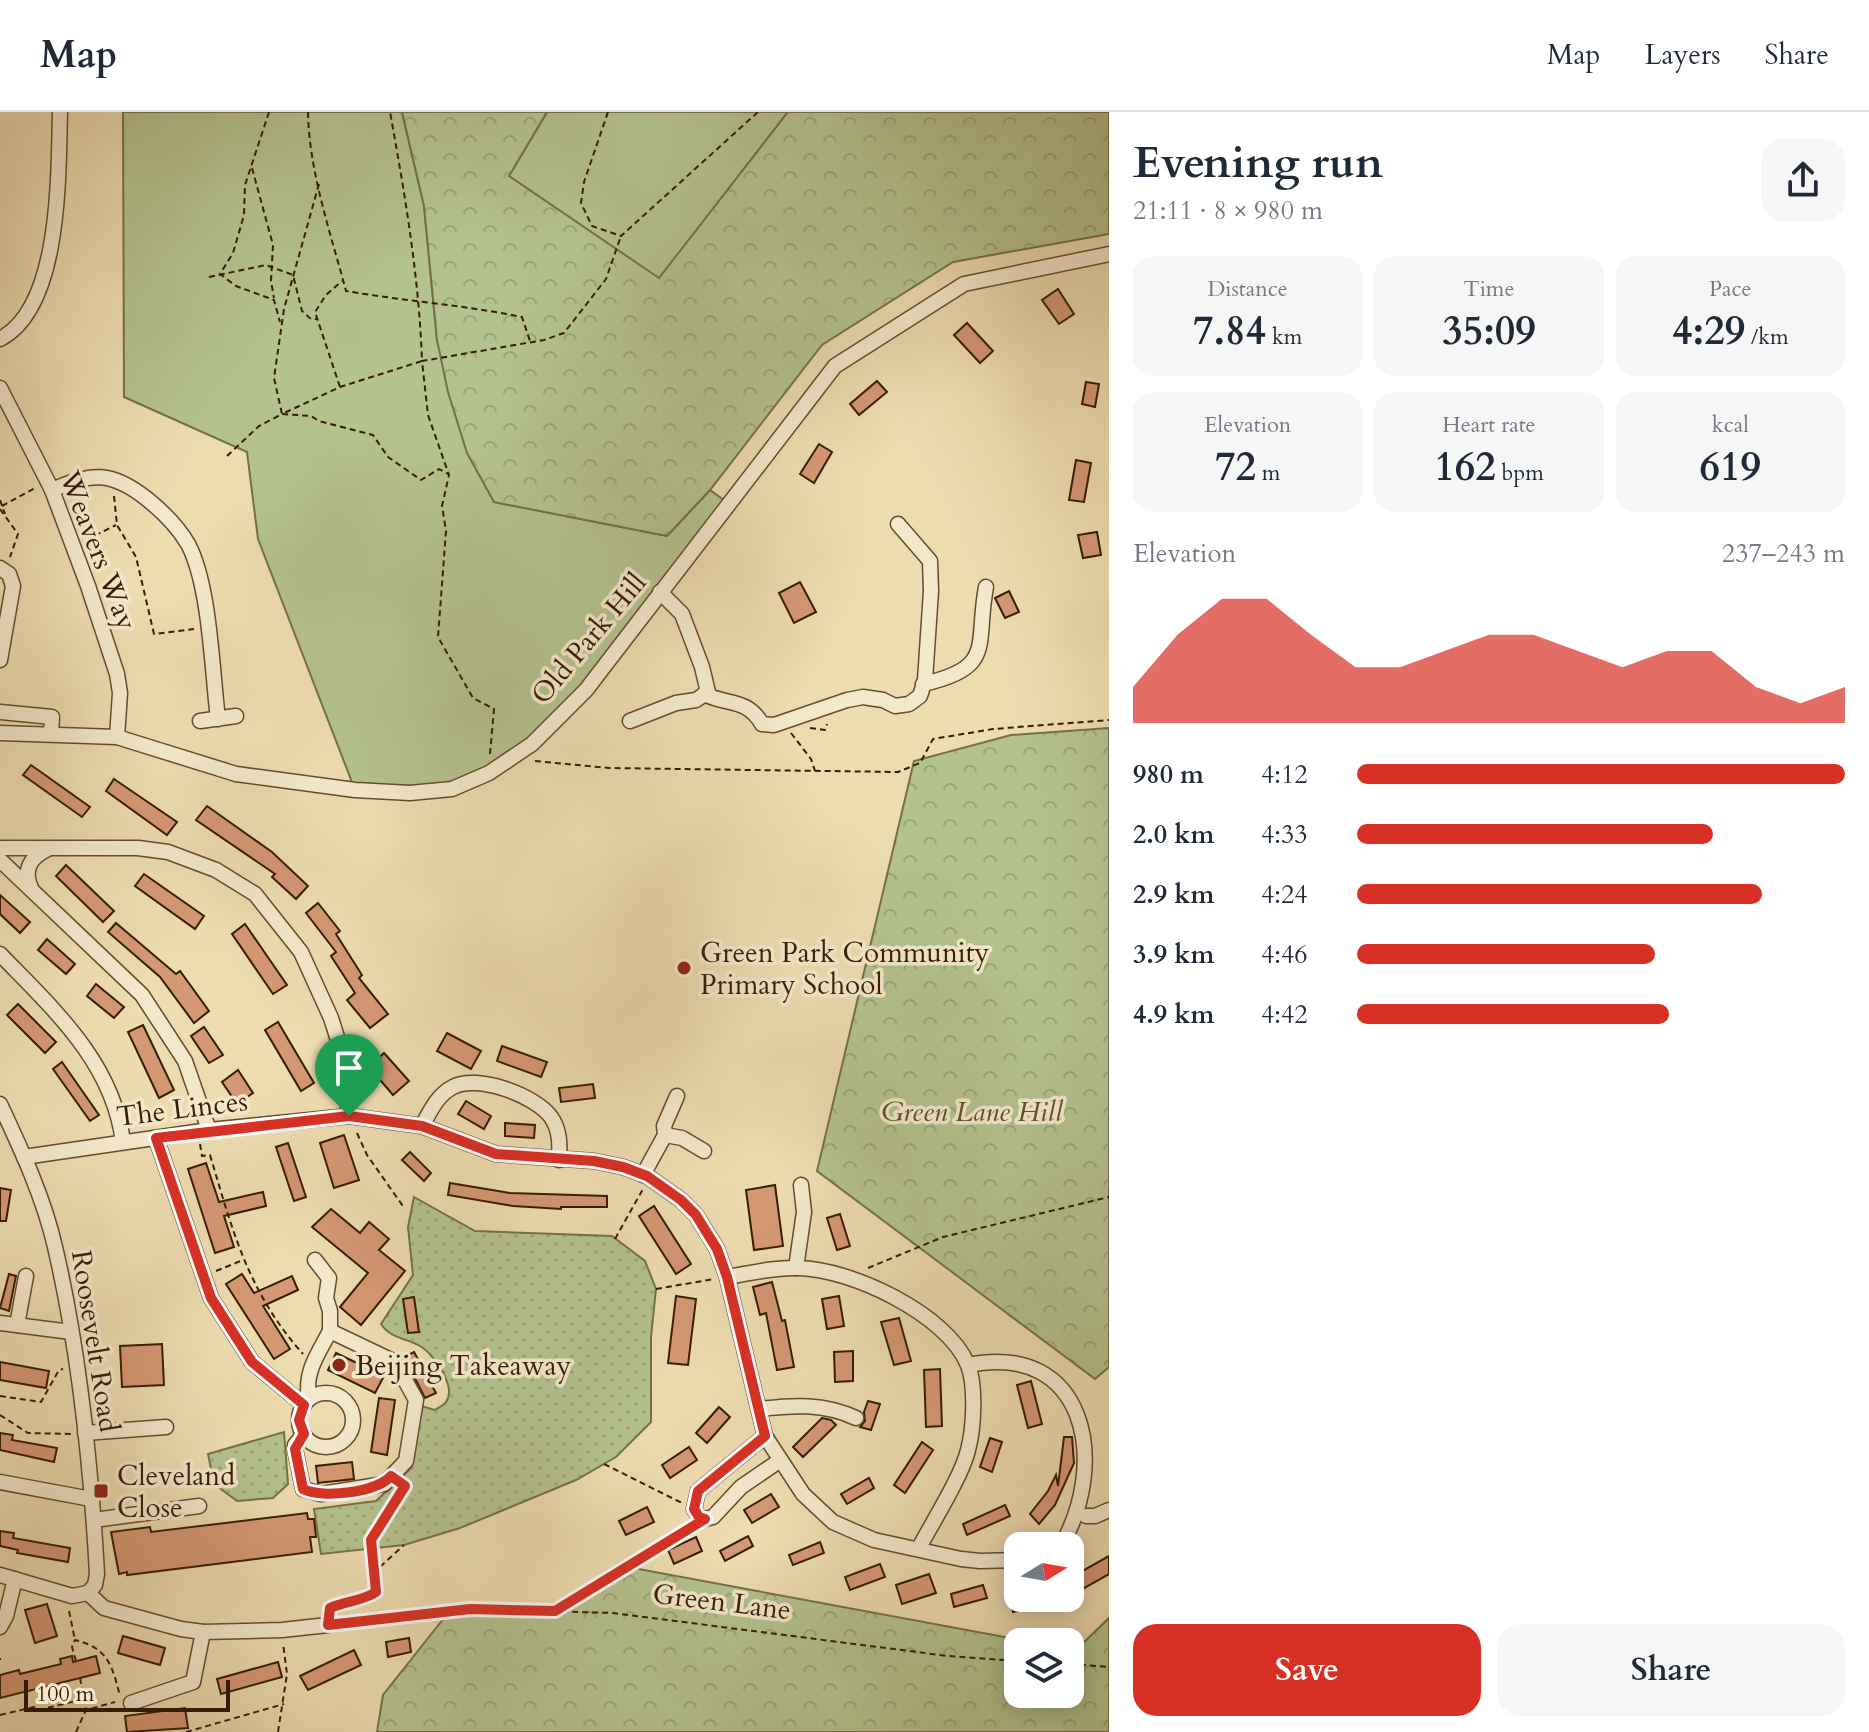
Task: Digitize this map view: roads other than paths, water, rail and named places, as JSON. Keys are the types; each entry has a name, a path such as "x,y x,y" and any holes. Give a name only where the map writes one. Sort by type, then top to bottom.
{"street":[{"path":"0,339 20,326 31,307 49,253 57,203 60,112"},
{"name":"Old Park Hill","path":"0,733 117,737 236,774 355,790 410,793 452,789 489,773 532,744 586,690 835,366 964,284 1109,254"},
{"name":"Weavers Way","path":"0,388 49,486 117,674 120,693 117,737"},
{"path":"49,486 86,476 112,478 136,490 159,509 187,543 197,565 218,719"},
{"path":"704,694 720,702 742,704 754,710 762,724 774,725 863,697 883,700 895,706 909,704 920,696 930,561 898,524"},
{"path":"0,660 13,586 12,578 3,569"},
{"path":"923,684 948,679 973,662 981,649 986,587"},
{"path":"630,721 676,703 696,700 708,692 682,614 660,592"},
{"path":"0,712 52,717 51,733"},
{"path":"200,721 236,716"},
{"path":"0,848 138,848 168,852 216,870 255,894 301,952 331,1018 344,1059 349,1116"},
{"path":"32,889 27,869 34,856 46,849"},
{"path":"0,860 142,995 185,1061 203,1131"},
{"path":"0,954 84,1045 108,1084 123,1142"},
{"path":"422,1126 436,1101 452,1087 465,1083 500,1088 520,1095 551,1117 560,1142 559,1160"},
{"path":"646,1176 665,1135 664,1126 677,1096"},
{"name":"Roosevelt Road","path":"0,1104 6,1132 24,1157 55,1244 71,1332 94,1520 97,1580 88,1593"},
{"name":"The Linces","path":"24,1157 203,1131 349,1116 422,1126 496,1154 594,1161 646,1176 681,1200 696,1215 717,1249 727,1277 765,1436 803,1494 833,1522 874,1540 980,1561 1004,1560"},
{"path":"665,1135 682,1138 704,1151"},
{"path":"156,1138 211,1298 252,1362 306,1402"},
{"path":"796,1268 804,1212 801,1185"},
{"path":"315,1260 329,1278 344,1282"},
{"path":"727,1277 774,1268 796,1268 854,1278 918,1311 943,1331 968,1365 974,1392 968,1451 919,1548"},
{"path":"17,1325 26,1276"},
{"path":"306,1402 322,1393 337,1395 349,1405 353,1420 349,1434 337,1444 322,1446 309,1440 299,1420 306,1402 312,1363 330,1331 330,1311 326,1298 329,1278"},
{"path":"0,1323 71,1332"},
{"path":"304,1434 295,1445 297,1466 303,1489 311,1493 338,1493 384,1484 406,1461 416,1400 395,1362 330,1331"},
{"path":"968,1365 986,1361 1032,1364 1069,1385 1093,1415"},
{"path":"759,1409 796,1404 838,1409 856,1418"},
{"path":"85,1433 166,1427"},
{"path":"765,1436 698,1491 699,1514 719,1511 741,1487 779,1461"},
{"path":"0,1482 91,1499"},
{"path":"1073,1532 1086,1516 1096,1495"},
{"path":"94,1520 199,1506"},
{"path":"1086,1516 1109,1510"},
{"path":"0,1627 6,1616 7,1577 66,1594 78,1596 88,1593 93,1601 104,1608 181,1629 203,1632 282,1630 328,1625"},
{"path":"131,1703 193,1682 203,1632"}],"place":[{"name":"Green Park Community Primary School","path":"684,968"},
{"name":"Beijing Takeaway","path":"339,1365"},
{"name":"Cleveland Close","path":"101,1491"}],"park label":[{"name":"Green Lane Hill","path":"972,1111"}]}
